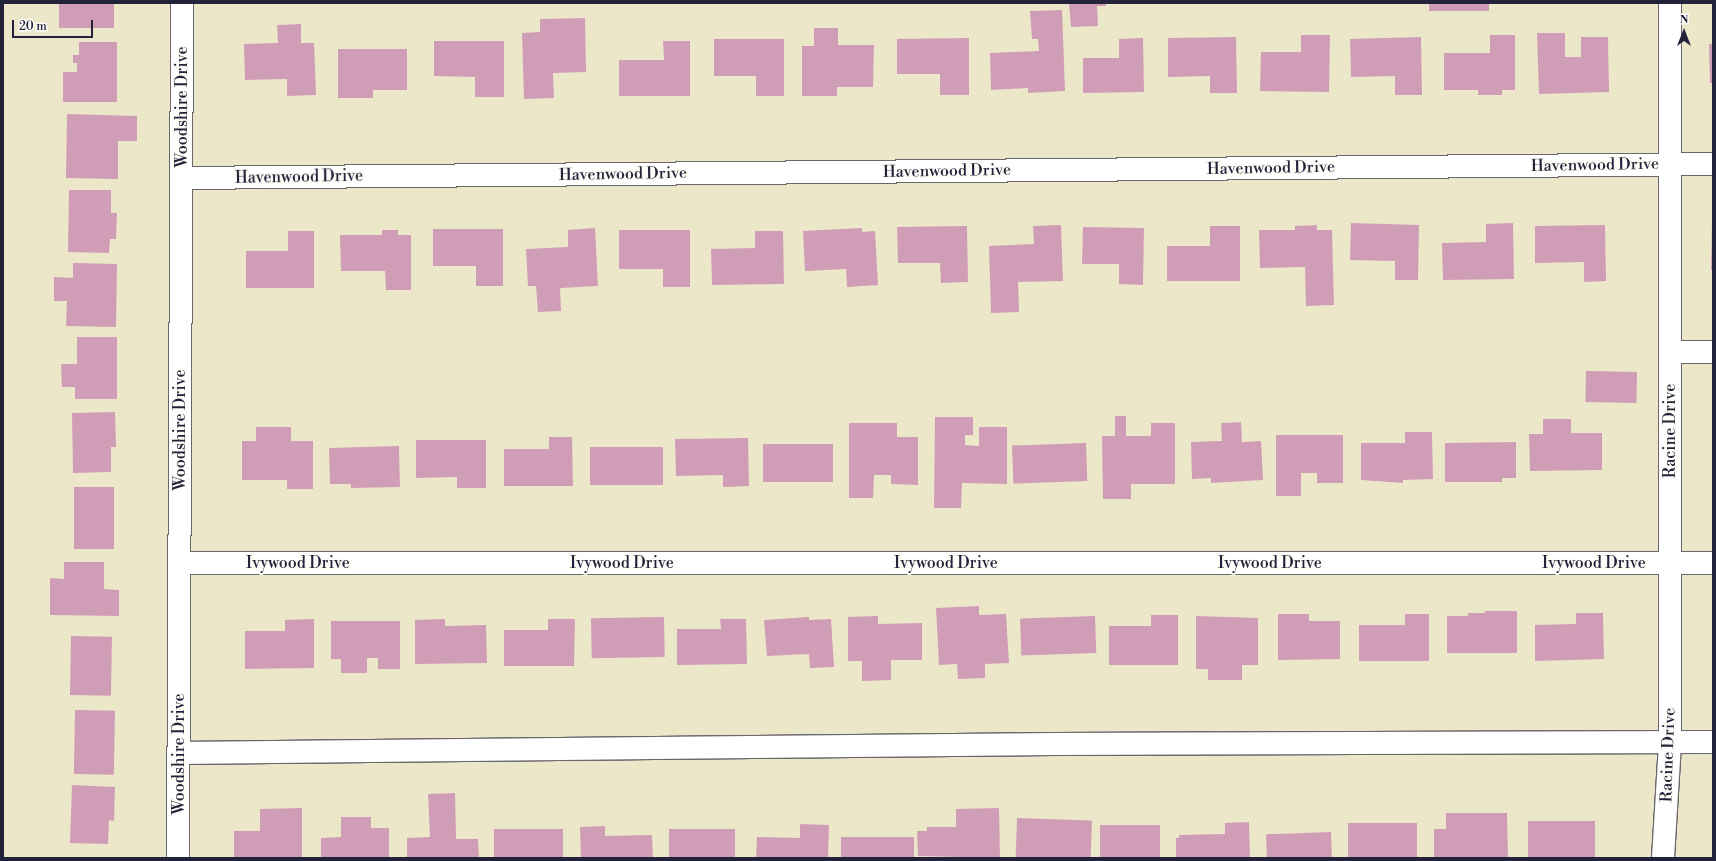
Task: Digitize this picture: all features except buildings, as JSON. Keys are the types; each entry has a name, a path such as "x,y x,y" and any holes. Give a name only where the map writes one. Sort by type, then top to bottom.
{"street":[{"name":"Woodshire Drive","path":"178,858 182,3"},
{"name":"Racine Drive","path":"1663,858 1670,742 1670,3"},
{"name":"Havenwood Drive","path":"181,178 1713,164"},
{"path":"1670,352 1713,352"},
{"name":"Ivywood Drive","path":"180,563 1713,563"},
{"path":"179,753 1038,744 1713,742"}]}
